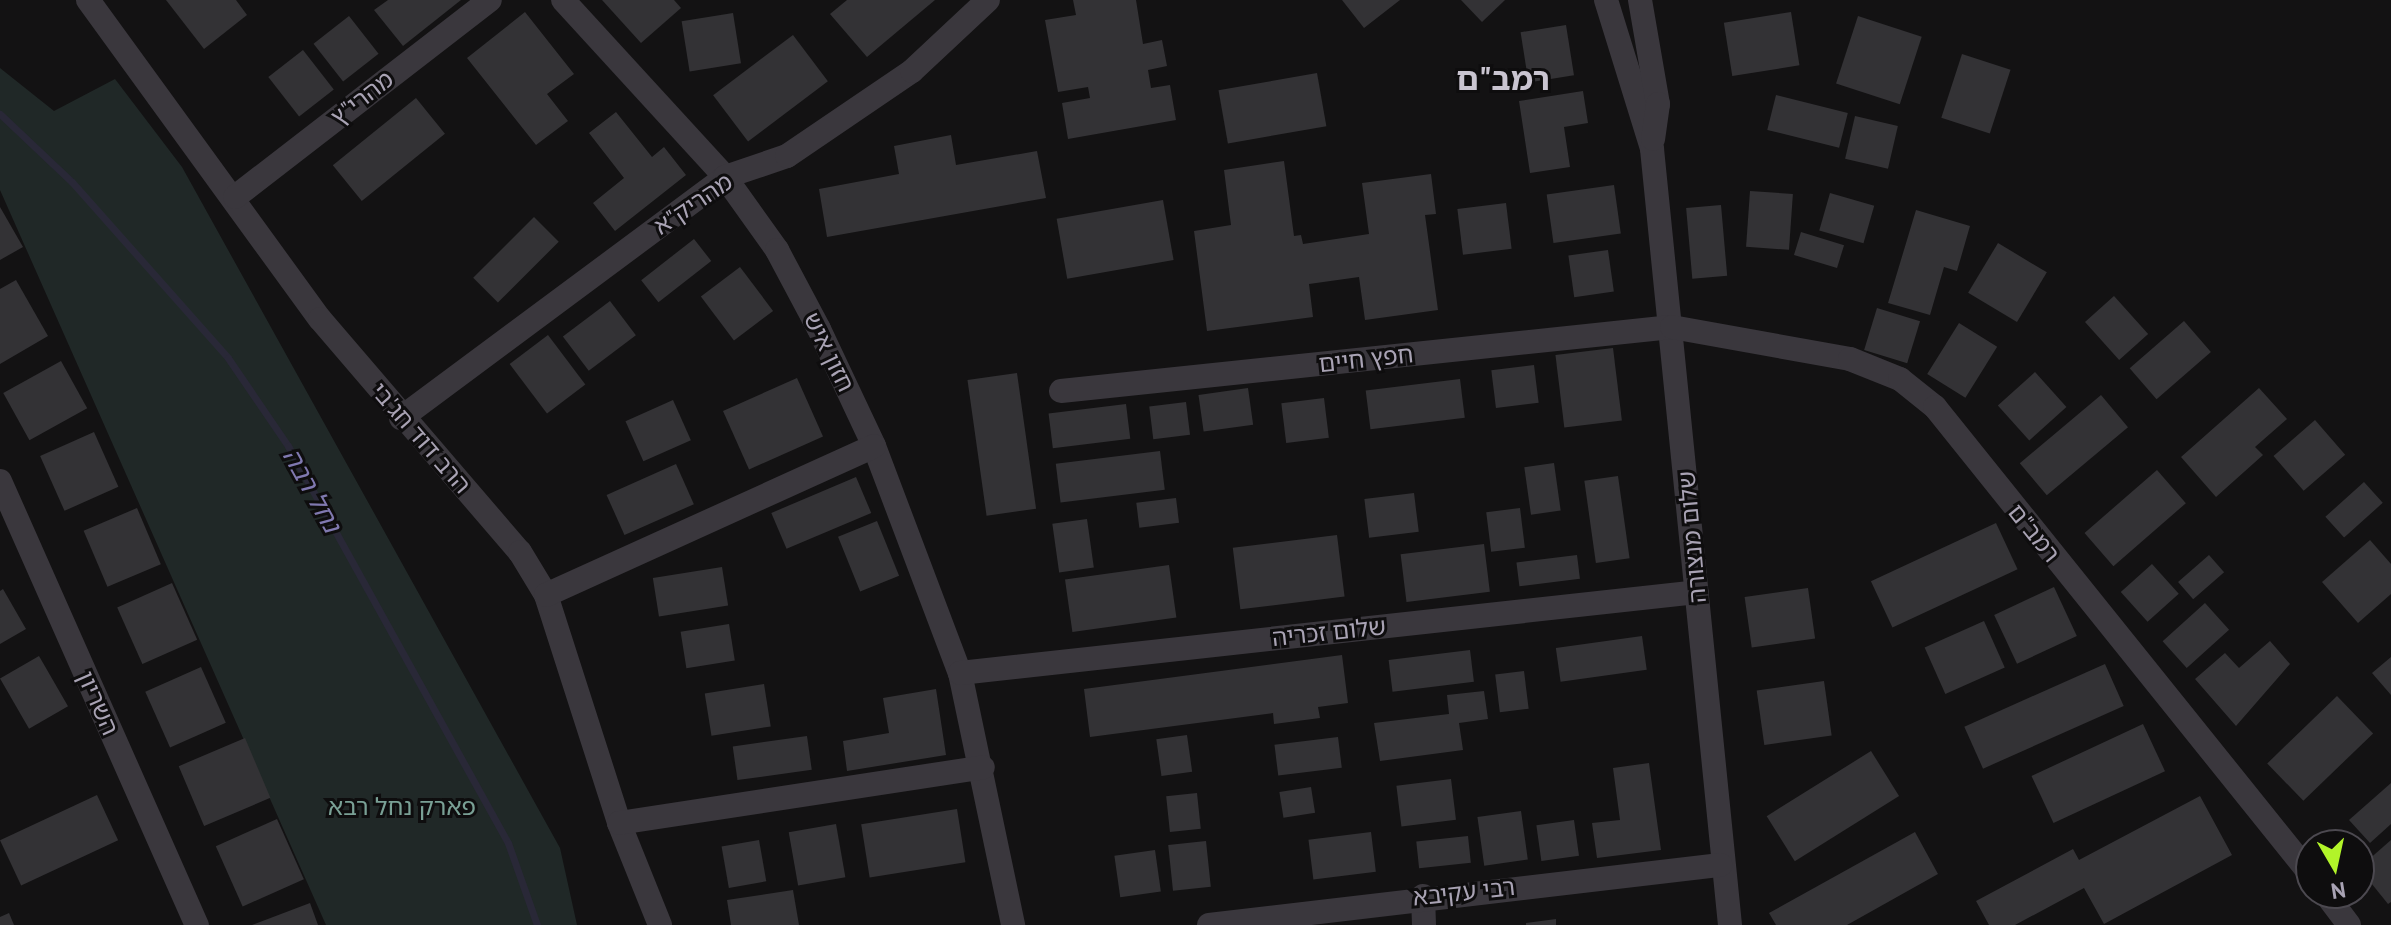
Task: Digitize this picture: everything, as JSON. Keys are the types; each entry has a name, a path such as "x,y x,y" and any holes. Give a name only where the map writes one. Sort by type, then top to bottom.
{"street":[{"name":"הרב דוד חג'בי","path":"88,0 401,418 520,552 546,595 619,823 660,925"},
{"name":"מהרי\"ץ","path":"235,197 490,0"},
{"name":"חזון איש","path":"563,0 725,177 777,250 874,446 960,673 983,767 1013,925"},
{"name":"מהריק\"א","path":"401,418 725,177 787,156 912,71 988,0"},
{"name":"שלום מנצורה","path":"1606,0 1652,149 1672,327 1720,865 1730,925"},
{"name":"שלום מנצורה","path":"1640,0 1658,104 1652,149"},
{"name":"חפץ חיים","path":"1061,391 1672,327"},
{"name":"רמב\"ם","path":"1672,327 1850,359 1900,379 1935,407 2295,855"},
{"path":"546,595 874,446"},
{"name":"השריון","path":"0,481 197,925"},
{"name":"שלום זכריה","path":"960,673 1697,592"},
{"path":"619,823 983,767"},
{"name":"רבי עקיבא","path":"1209,925 1423,896 1720,865"},
{"path":"1423,896 1424,925"}],"green space":[{"name":"פארק נחל רבא","path":"0,68 54,111 115,79 182,167 560,848 577,925 326,925 0,190"}],"building":[{"path":"166,0 236,0 247,15 204,49"},
{"path":"388,0 461,0 403,46 374,10"},
{"path":"602,0 674,0 681,8 641,43"},
{"path":"847,0 935,0 867,57 830,14"},
{"path":"1073,0 1136,0 1143,44 1162,40 1167,66 1148,70 1151,88 1170,85 1176,120 1068,139 1062,103 1090,98 1088,87 1058,92 1045,20 1076,15"},
{"path":"1342,0 1400,0 1364,28"},
{"path":"1461,0 1505,0 1482,22"},
{"path":"525,12 574,74 547,94 568,121 536,145 467,58"},
{"path":"1791,12 1799,65 1732,76 1724,23"},
{"path":"733,13 741,63 690,72 682,21"},
{"path":"349,16 379,54 343,82 314,44"},
{"path":"1858,16 1922,37 1900,104 1836,84"},
{"path":"1566,25 1574,75 1529,83 1521,32"},
{"path":"793,35 828,81 748,142 713,95"},
{"path":"303,50 334,89 299,116 268,77"},
{"path":"1962,54 2011,70 1990,133 1941,118"},
{"path":"1317,73 1326,126 1228,144 1219,90"},
{"path":"1583,91 1588,123 1564,127 1570,167 1530,173 1519,101"},
{"path":"1776,95 1848,113 1839,148 1767,130"},
{"path":"416,98 445,134 362,201 333,165"},
{"path":"616,112 652,157 664,147 686,175 615,231 593,203 624,178 589,133"},
{"path":"1855,116 1898,126 1888,169 1845,159"},
{"path":"951,135 956,165 1037,151 1046,198 827,237 819,189 899,174 894,146"},
{"path":"1284,161 1294,236 1301,235 1303,244 1369,234 1362,183 1431,174 1436,214 1425,215 1438,310 1365,320 1359,277 1309,284 1313,317 1207,331 1194,231 1231,225 1224,170"},
{"path":"1614,185 1621,234 1553,243 1547,194"},
{"path":"1750,191 1793,194 1789,250 1746,247"},
{"path":"1830,193 1874,206 1863,243 1819,230"},
{"path":"1163,200 1174,260 1067,279 1057,219"},
{"path":"1506,203 1512,249 1463,255 1457,209"},
{"path":"1721,205 1727,276 1692,279 1686,208"},
{"path":"0,207 23,247 0,260"},
{"path":"1916,210 1970,226 1957,271 1944,267 1930,315 1888,303"},
{"path":"534,217 559,242 498,303 473,278"},
{"path":"1801,232 1844,245 1837,268 1794,255"},
{"path":"694,239 711,261 658,302 641,280"},
{"path":"1998,243 2047,272 2017,322 1968,293"},
{"path":"1608,250 1614,292 1574,297 1568,256"},
{"path":"740,267 773,311 734,340 701,296"},
{"path":"16,280 48,336 0,364 0,289"},
{"path":"2114,296 2148,334 2119,360 2085,322"},
{"path":"610,301 636,335 589,371 563,337"},
{"path":"1877,308 1920,321 1907,363 1864,350"},
{"path":"2184,321 2211,352 2157,399 2130,368"},
{"path":"1959,323 1997,347 1965,398 1927,374"},
{"path":"548,335 585,385 547,413 510,364"},
{"path":"1613,348 1622,420 1564,428 1555,355"},
{"path":"61,361 87,408 29,440 3,393"},
{"path":"1534,365 1539,403 1496,408 1491,370"},
{"path":"2035,372 2066,407 2029,440 1998,405"},
{"path":"1017,373 1036,509 987,516 967,380"},
{"path":"797,378 823,436 749,469 723,411"},
{"path":"1460,379 1465,418 1370,429 1366,391"},
{"path":"1248,388 1253,425 1204,432 1198,395"},
{"path":"2259,388 2287,419 2255,447 2263,455 2216,497 2181,457"},
{"path":"2101,395 2128,427 2047,495 2020,463"},
{"path":"1324,398 1329,438 1286,443 1281,403"},
{"path":"673,400 691,440 643,461 625,421"},
{"path":"1186,402 1190,435 1153,439 1149,407"},
{"path":"1126,404 1130,439 1053,448 1049,414"},
{"path":"2315,420 2345,455 2304,491 2273,456"},
{"path":"94,432 118,487 65,511 40,456"},
{"path":"1160,451 1165,490 1061,503 1056,464"},
{"path":"1554,463 1561,511 1531,515 1524,467"},
{"path":"676,464 694,504 624,535 607,495"},
{"path":"2157,470 2186,503 2113,566 2085,533"},
{"path":"1618,476 1630,558 1596,563 1584,481"},
{"path":"856,477 871,513 787,549 771,513"},
{"path":"2364,482 2383,503 2344,538 2325,517"},
{"path":"1414,493 1419,532 1369,538 1364,499"},
{"path":"1176,498 1179,523 1139,528 1136,503"},
{"path":"137,508 161,564 107,587 84,531"},
{"path":"1520,508 1525,548 1491,552 1486,512"},
{"path":"1087,519 1094,568 1059,572 1052,524"},
{"path":"877,521 899,576 860,591 838,537"},
{"path":"1996,523 2018,569 1892,628 1871,581"},
{"path":"1337,535 1345,597 1240,609 1233,548"},
{"path":"2370,540 2391,564 2391,594 2358,623 2322,582"},
{"path":"1484,544 1490,592 1406,602 1401,554"},
{"path":"1577,555 1580,579 1519,586 1516,562"},
{"path":"2209,555 2224,572 2193,599 2178,582"},
{"path":"2152,564 2179,594 2148,622 2121,592"},
{"path":"1169,565 1176,617 1072,632 1065,580"},
{"path":"722,567 728,606 659,616 653,578"},
{"path":"172,583 197,640 142,664 117,607"},
{"path":"2054,587 2077,636 2017,664 1994,615"},
{"path":"1808,588 1815,639 1752,647 1745,597"},
{"path":"3,589 26,629 0,644 0,591"},
{"path":"2205,603 2229,630 2187,668 2163,641"},
{"path":"1984,621 2005,668 1945,694 1925,647"},
{"path":"729,624 735,661 686,668 681,632"},
{"path":"1642,636 1647,670 1561,682 1556,648"},
{"path":"2270,641 2290,664 2236,726 2195,679 2225,653 2239,668"},
{"path":"1470,650 1474,682 1393,692 1389,660"},
{"path":"1342,655 1348,703 1318,707 1320,718 1274,724 1273,713 1090,737 1084,689"},
{"path":"39,656 68,706 29,729 0,678"},
{"path":"2391,657 2391,695 2372,673"},
{"path":"2105,664 2124,706 1983,769 1964,727"},
{"path":"201,667 226,723 170,748 145,692"},
{"path":"1524,671 1529,709 1500,712 1495,675"},
{"path":"1824,681 1832,735 1764,745 1757,690"},
{"path":"764,684 771,726 711,736 705,693"},
{"path":"936,689 946,755 847,771 843,741 889,733 883,698"},
{"path":"1484,691 1488,719 1459,723 1463,750 1380,761 1374,723 1449,714 1447,695"},
{"path":"2337,696 2373,733 2303,801 2267,763"},
{"path":"2143,724 2165,771 2054,823 2032,776"},
{"path":"1187,735 1192,772 1161,776 1156,739"},
{"path":"807,736 812,770 737,780 733,746"},
{"path":"1338,737 1342,768 1278,776 1274,745"},
{"path":"245,738 270,798 204,826 179,766"},
{"path":"1871,751 1899,796 1795,861 1767,816"},
{"path":"1649,763 1661,850 1597,858 1592,823 1620,820 1613,768"},
{"path":"1451,779 1456,820 1401,826 1396,786"},
{"path":"2391,783 2391,824 2375,838 2375,829 2357,829 2349,820"},
{"path":"1311,787 1315,813 1283,818 1279,792"},
{"path":"1197,793 1201,829 1170,832 1166,796"},
{"path":"97,795 118,840 21,886 0,840"},
{"path":"2200,796 2232,855 2104,924 2084,888 2015,925 1989,925 1976,901 2073,849 2079,860"},
{"path":"957,809 965,862 870,878 861,824"},
{"path":"1521,811 1528,860 1484,866 1477,817"},
{"path":"277,819 304,879 243,907 216,846"},
{"path":"1574,820 1579,856 1541,861 1536,825"},
{"path":"836,824 845,877 798,886 789,832"},
{"path":"1371,832 1376,872 1313,879 1308,840"},
{"path":"1915,832 1938,874 1847,925 1776,925 1769,913"},
{"path":"1468,836 1471,863 1419,868 1416,841"},
{"path":"759,840 766,881 729,888 722,847"},
{"path":"2391,840 2391,902 2388,904 2375,888 2375,854"},
{"path":"1206,841 1211,887 1173,891 1168,845"},
{"path":"1155,850 1161,892 1120,897 1114,856"},
{"path":"793,890 799,925 731,925 727,900"},
{"path":"310,903 318,925 252,925"},
{"path":"9,913 14,925 0,925 0,917"},
{"path":"1556,919 1556,925 1526,925 1526,923"}],"waterway":[{"name":"נחל רבה","path":"0,114 72,182 228,358 288,446 508,843 537,925"}],"district":[{"name":"רמב\"ם","path":"1503,78"}]}
